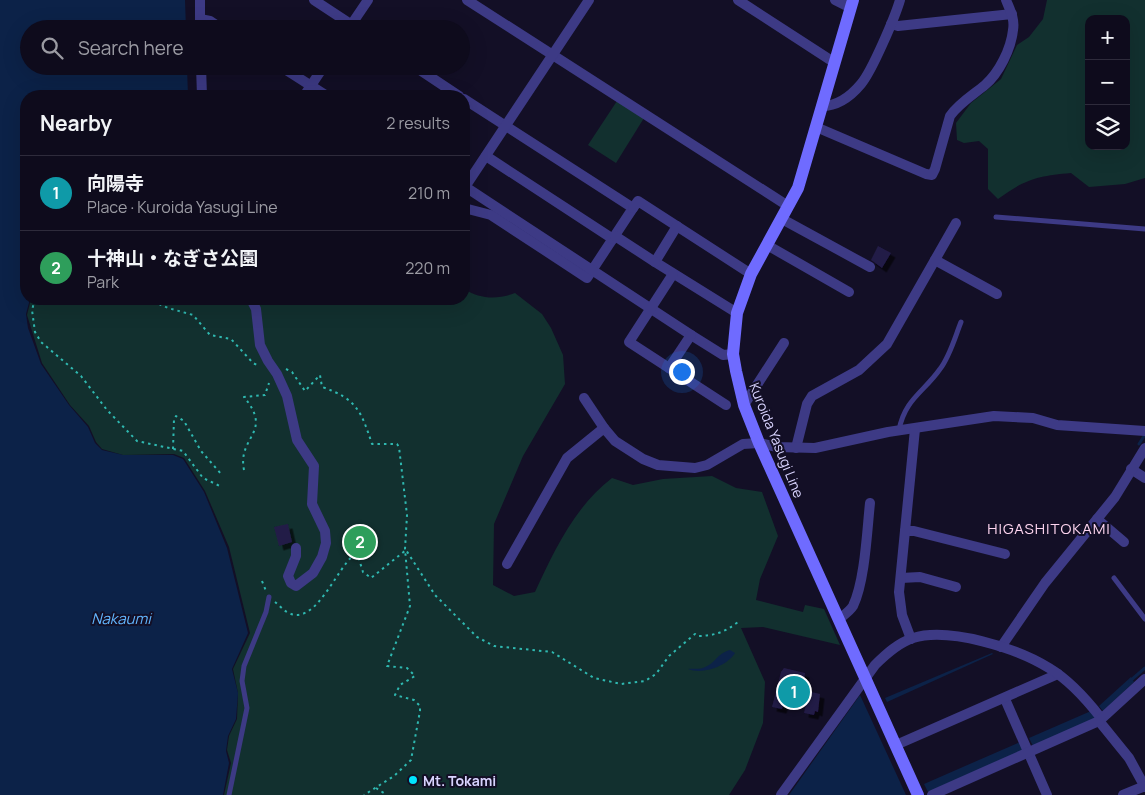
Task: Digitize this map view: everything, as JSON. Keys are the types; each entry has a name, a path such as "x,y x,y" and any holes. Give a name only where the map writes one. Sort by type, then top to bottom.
{"main road":[{"name":"Kuroida Yasugi Line","path":"852,4 798,188 751,274 737,313 733,354 744,405 759,443 918,795"}],"street":[{"path":"200,0 200,20"},
{"path":"314,0 343,20"},
{"path":"357,20 368,0"},
{"path":"467,0 788,206"},
{"path":"470,179 589,0"},
{"path":"738,0 835,63"},
{"path":"835,0 852,4"},
{"path":"822,106 842,101 862,83 891,24 900,0"},
{"path":"816,126 926,174 932,174 936,170 950,116 996,73 1013,30 1012,14 1006,0"},
{"path":"891,24 898,26 1012,14"},
{"path":"201,75 202,90"},
{"path":"294,75 317,90"},
{"path":"308,90 318,75"},
{"path":"428,75 450,90"},
{"path":"470,103 633,208"},
{"path":"486,156 614,238 737,313"},
{"path":"470,189 691,335 723,355 733,354"},
{"path":"470,210 491,215 587,278 638,201 751,274"},
{"path":"782,219 870,267"},
{"path":"796,448 807,404 812,396 859,370 887,344 956,223"},
{"path":"655,262 677,226"},
{"path":"766,246 849,292"},
{"path":"935,260 997,294"},
{"path":"673,274 629,342 726,404"},
{"path":"254,305 258,314 260,345 287,396 293,430 314,466 312,504 326,537 322,557 313,573 296,586 291,583 288,576 296,556 296,548"},
{"path":"669,368 691,335"},
{"path":"744,405 784,343"},
{"path":"584,398 615,441 630,452 658,465 668,467 695,468 707,465 743,444 759,443 777,448 815,448 899,431 994,416 1033,418 1057,425 1145,431"},
{"path":"507,564 567,458 604,428"},
{"path":"910,639 900,603 915,429"},
{"path":"1000,647 1045,583 1115,497 1145,448"},
{"path":"1131,469 1145,478"},
{"path":"839,619 852,608 856,597 866,545 870,503"},
{"path":"1097,519 1124,542"},
{"path":"905,531 914,531 1005,554"},
{"path":"901,578 920,578 956,587"},
{"path":"782,795 866,677 884,656 910,639 942,635 1000,647 1040,662 1058,674 1098,715 1142,770 1145,786 1123,795"},
{"path":"896,746 1058,674"},
{"path":"932,795 1027,751 1098,715 1145,679"},
{"path":"1005,699 1047,795"}],"lane":[{"path":"996,217 1145,229"},
{"path":"899,431 904,412 940,369 961,322"},
{"path":"1114,578 1145,619"},
{"path":"229,795 247,708 242,680 244,666 266,612 269,597"}],"path":[{"path":"33,305 32,310 35,332 41,342 81,376 102,403 137,441 183,451 203,478 222,487"},
{"path":"161,305 193,315 210,334 231,339 253,363 266,369 277,366 292,372 305,391 320,375 322,387 338,393 353,402 362,415 372,444 396,444 399,447 407,515 406,550 410,606 387,666 407,668 415,676 400,685 395,695 414,700 420,706 420,711 410,760 402,770 364,795"},
{"path":"244,470 242,461 244,448 254,434 257,422 253,408 244,397 265,395 273,368"},
{"path":"173,449 174,419 176,416 184,421 202,451 222,475"},
{"path":"288,614 304,614 318,603 332,585 346,560 358,556 364,572 371,578 406,550"},
{"path":"406,550 435,595 477,638 494,646 552,652 594,678 622,684 646,681 656,674 669,656 695,634 697,636 708,636 725,632 738,622"},
{"path":"376,788 387,795"}],"green space":[{"path":"1047,0 1145,0 1145,178 1125,184 1089,187 1071,173 1049,176 1024,183 998,199 988,189 988,149 979,141 964,143 957,140 956,123 971,103 1001,79 1017,45 1029,37 1043,19"},
{"path":"617,101 644,118 616,163 588,145"},
{"path":"470,292 482,297 502,297 515,293 542,314 551,328 563,355 565,384 523,456 494,524 493,585 514,596 535,592 558,545 576,516 599,489 612,478 633,485 663,479 712,476 736,488 762,492 778,536 760,579 756,600 803,612 805,605 824,609 840,645 763,627 741,628 765,682 763,723 745,770 729,795 224,795 231,763 227,750 229,736 237,719 238,693 233,669 250,633 229,547 205,491 184,458 174,454 123,455 102,449 96,442 89,426 70,405 42,363 27,315 30,305 470,305"}],"water":[{"name":"Nakaumi","path":"0,0 185,0 186,20 20,20 20,75 187,75 188,90 20,90 20,305 28,305 26,314 28,328 41,364 69,405 88,427 95,443 102,450 123,455 173,455 183,459 204,492 227,548 248,633 232,669 238,693 236,719 228,736 226,751 229,763 223,795 0,795"},
{"path":"730,650 735,653 721,665 701,671 688,669 705,667"},
{"path":"992,653 887,702 885,698"},
{"path":"1131,677 1134,682 1103,711 1099,706"},
{"path":"860,695 906,795 789,795"},
{"path":"1091,711 1096,718 1033,746 1029,738"},
{"path":"1020,742 1024,750 928,792 924,784"}],"building":[{"path":"878,246 891,253 882,268 871,260"},
{"path":"288,524 292,542 279,546 274,527"},
{"path":"784,668 805,673 803,690 820,694 818,712 815,711 814,715 804,713 806,703 785,698 782,709 772,707 781,672"}],"waterway":[{"path":"1139,444 1144,436"},
{"path":"1130,681 1145,668"}],"place":[{"name":"十神山・なぎさ公園","path":"360,542"},
{"name":"向陽寺","path":"794,692"},
{"name":"Mt. Tokami","path":"413,780"}],"district":[{"name":"HIGASHITOKAMI","path":"1049,528"}]}
